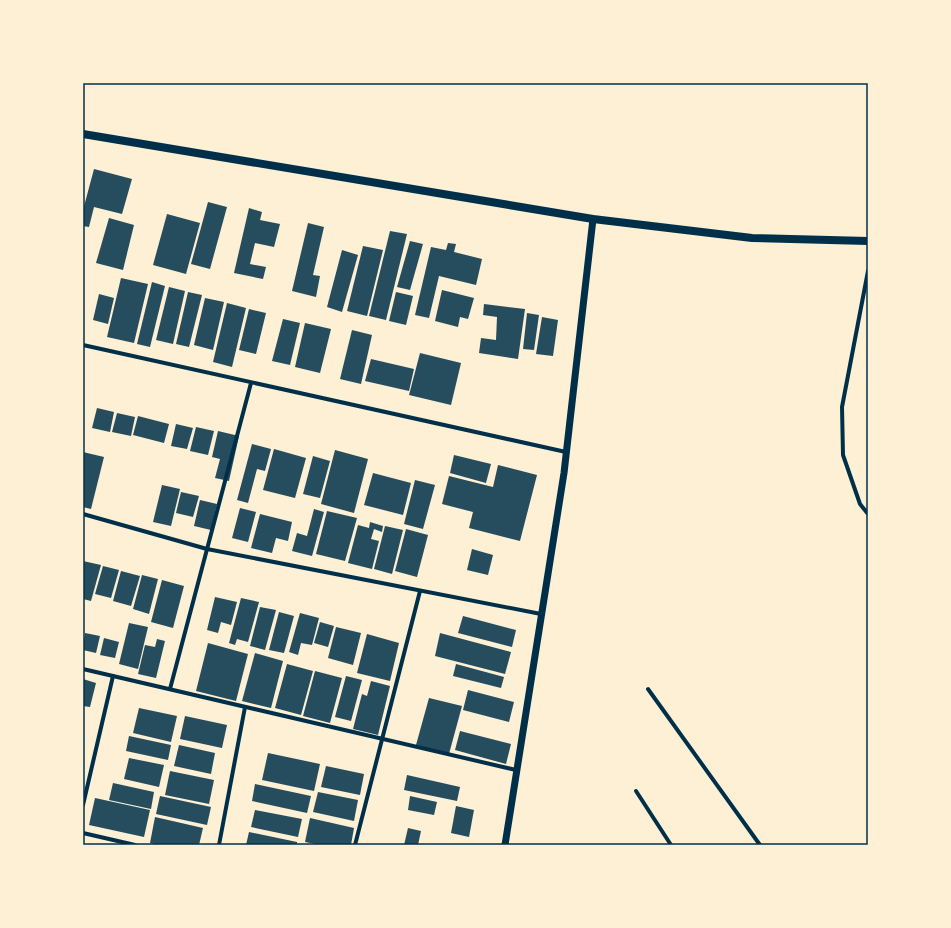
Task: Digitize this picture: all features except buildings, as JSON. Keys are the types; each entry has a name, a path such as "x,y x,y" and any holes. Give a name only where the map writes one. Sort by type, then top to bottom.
{"main road":[{"path":"83,134 593,219 752,238 868,241"}],"street":[{"path":"505,845 566,452 593,219"},
{"path":"868,271 842,407 843,455 860,504 868,514"},
{"path":"83,345 566,452"},
{"path":"170,689 251,383"},
{"path":"83,514 207,549 541,614"},
{"path":"354,845 383,739 420,591"},
{"path":"83,668 516,770"},
{"path":"83,806 113,676"},
{"path":"648,689 760,845"},
{"path":"219,845 245,707"},
{"path":"636,791 671,845"},
{"path":"83,833 135,845"}]}
